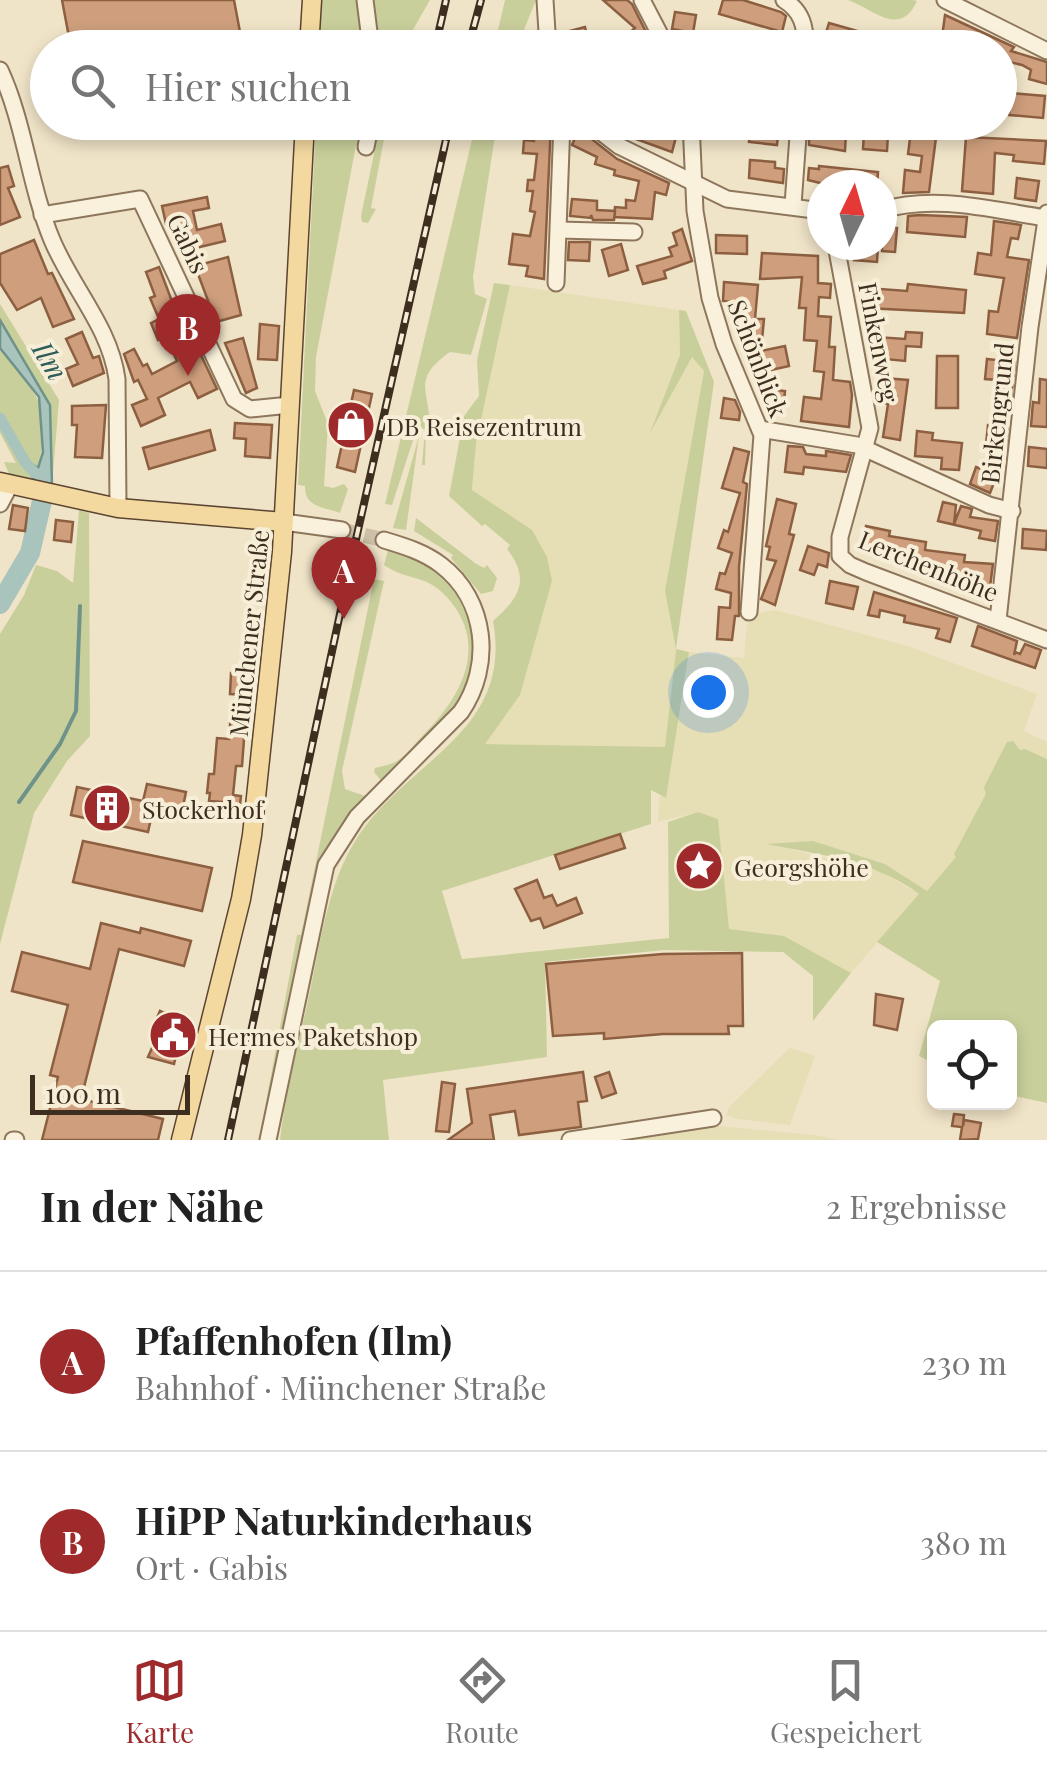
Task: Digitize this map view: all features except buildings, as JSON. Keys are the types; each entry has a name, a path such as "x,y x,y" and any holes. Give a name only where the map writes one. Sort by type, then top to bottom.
{"main road":[{"path":"310,30 312,0"},
{"name":"Münchener Straße","path":"181,1140 250,854 284,522 304,140"},
{"path":"5,483 118,508 284,522"}],"street":[{"path":"365,0 369,30"},
{"path":"544,0 546,30"},
{"path":"642,0 658,30"},
{"path":"784,0 796,9 803,30"},
{"path":"945,0 1005,30"},
{"path":"1017,36 1047,51"},
{"path":"0,70 42,215 59,256 104,333 116,371 118,508"},
{"path":"366,147 367,140"},
{"path":"556,283 562,140"},
{"path":"611,140 738,202 807,208"},
{"name":"Schönblick","path":"692,140 699,240 710,298 724,344 760,428 749,612"},
{"path":"793,206 798,140"},
{"name":"Gabis","path":"42,215 140,198 234,399 250,409 290,405"},
{"path":"897,206 938,203 1047,215"},
{"name":"Birkengrund","path":"998,620 1047,215"},
{"path":"559,230 634,232"},
{"name":"Finkenweg","path":"839,260 870,413 866,449"},
{"path":"760,428 866,449 989,506 1012,511"},
{"name":"Lerchenhöhe","path":"866,449 840,537 839,552 844,561 1047,640"},
{"path":"0,504 5,483"},
{"path":"284,522 342,530"},
{"path":"268,1140 326,865 357,817 461,712 480,674 479,625 462,587 436,561 384,540"},
{"path":"570,1140 713,1118"}],"shaded area":[{"path":"510,285 679,310 680,355 654,424 692,356 704,371 665,591 676,650 665,748 483,744 520,695 552,581 472,490 476,443"},
{"path":"775,610 907,646 1037,694 1024,731 1047,742 1047,759 1025,749 987,793 956,857 927,891 885,864 813,841 771,844 881,872 919,894 851,973 784,936 728,929 718,819 698,812 658,822 659,796 666,797 689,652 744,658 747,625 759,613"},
{"path":"790,1048 815,1056 790,1125 726,1115 730,1106"},
{"path":"697,1124 840,1140 631,1140 637,1134"}],"green space":[{"path":"321,0 430,0 413,30 320,30"},
{"path":"505,0 536,0 524,30 498,30"},
{"path":"848,0 917,1 910,12 895,20"},
{"path":"315,140 384,140 371,208 376,209 368,223 362,222 361,216 375,149 356,145 316,357 315,391 328,424 324,486 344,484 348,489 340,513 311,502 305,486 298,485"},
{"path":"472,140 494,140 473,277 475,294 487,299 471,355 450,352 430,371 425,388 429,429 425,465 425,429 417,428 392,505 385,504"},
{"path":"494,283 510,285 476,443 472,490 532,530 547,557 552,581 520,695 485,744 665,747 676,650 665,591 704,371 692,357 650,433 680,355 679,310 686,311 714,382 676,649 689,652 666,798 651,790 651,824 442,891 462,959 669,938 668,822 698,812 718,819 729,929 784,936 851,973 813,1021 813,976 783,952 664,950 545,962 547,1057 383,1080 389,1140 280,1140 322,934 343,865 367,824 476,713 489,687 495,657 493,621 519,588 519,570 507,549 510,545 449,496 464,416 479,396 477,360"},
{"path":"0,304 59,400 52,485 50,405 0,320"},
{"path":"0,348 32,390 42,415 38,468 28,462 35,481 10,476 4,462 16,463 0,433"},
{"path":"419,436 406,530 393,528"},
{"path":"79,510 89,513 90,736 67,761 34,813 0,944 0,634 24,595 36,565 57,571 73,583"},
{"path":"416,518 475,563 484,568 487,565 497,578 493,591 481,594 451,558 453,555 414,531"},
{"path":"388,550 424,562 452,585 469,615 474,653 463,698 383,783 375,768 401,758 438,719 458,688 468,654 462,619 451,602 434,586 384,565"},
{"path":"374,579 384,581 342,771 345,789 368,797 317,875 259,1140 297,935 301,935"},
{"path":"1013,741 1020,750 1047,759 1047,1103 1017,1097 1017,1020 929,1020 940,981 877,942 919,894 865,866 766,844 813,841 885,864 927,891 956,857 954,854 986,794 984,787 1007,742"},
{"path":"927,1027 927,1060 919,1056"}],"water":[{"path":"0,320 50,405 52,485 35,481 25,464 29,462 38,468 43,452 39,397 0,348"}],"waterway":[{"path":"0,418 35,473"},
{"name":"Ilm","path":"0,604 30,553 42,501"},
{"path":"19,802 60,744 76,711 80,606"}],"tunnel":[{"path":"342,530 384,540"}],"railway":[{"path":"439,30 446,0"},
{"path":"473,30 481,0"},
{"path":"228,1140 446,140"}],"place":[{"name":"HiPP Naturkinderhaus","path":"188,376"},
{"name":"DB Reisezentrum","path":"351,425"},
{"name":"Pfaffenhofen (Ilm)","path":"344,619"},
{"name":"Stockerhof","path":"107,808"},
{"name":"Georgshöhe","path":"699,866"},
{"name":"Hermes Paketshop","path":"173,1035"}]}
